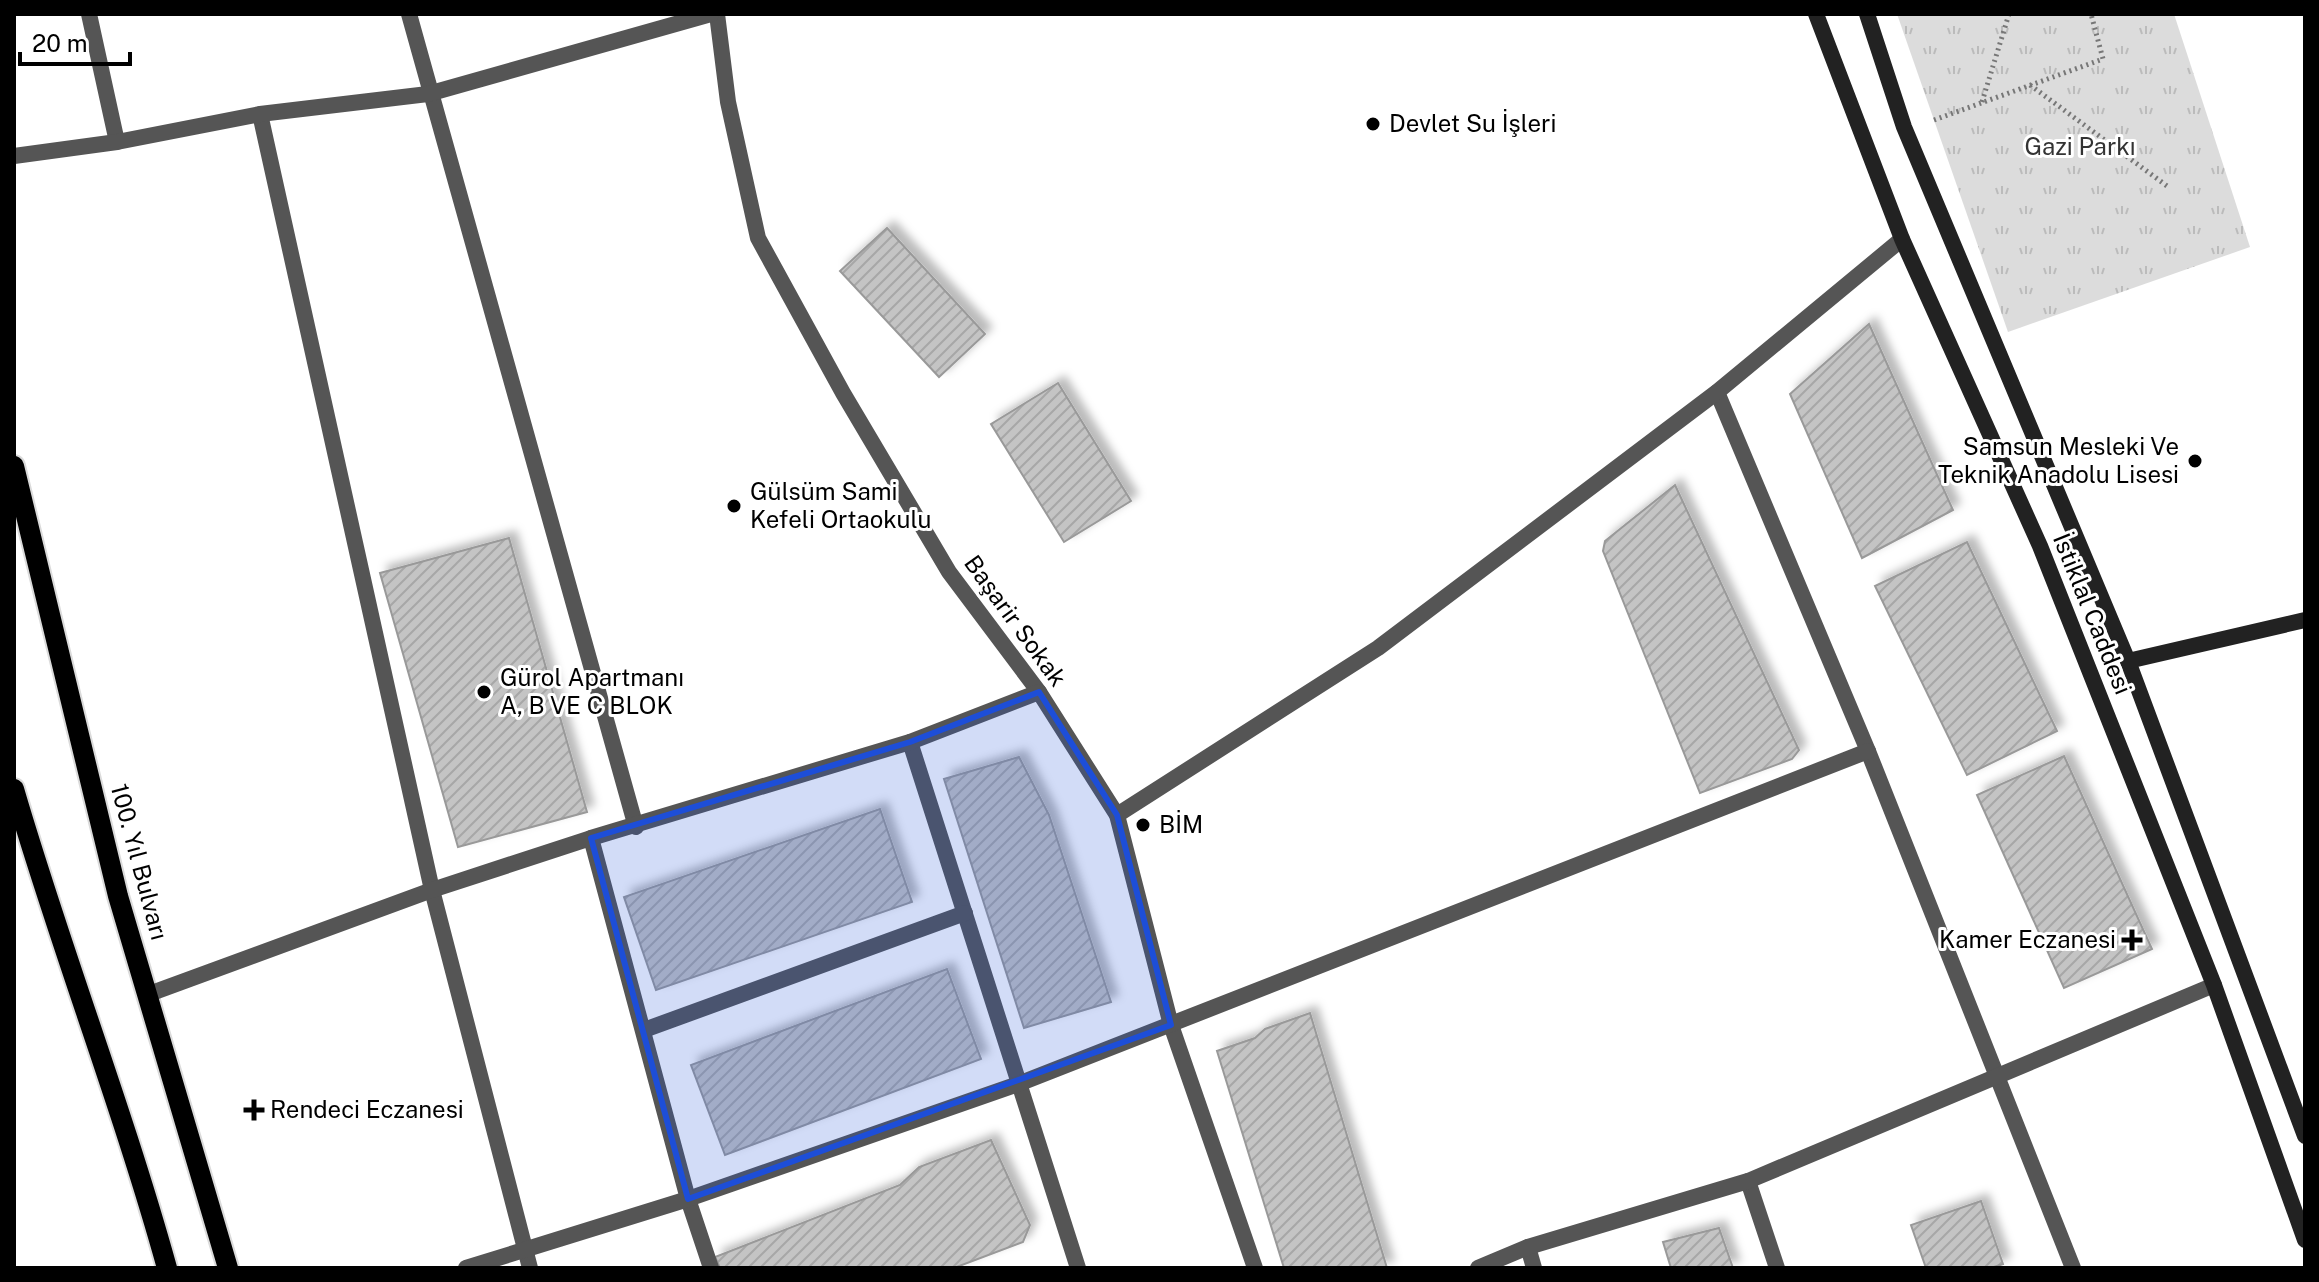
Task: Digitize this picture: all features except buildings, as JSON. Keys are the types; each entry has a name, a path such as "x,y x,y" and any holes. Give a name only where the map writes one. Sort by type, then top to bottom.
{"main road":[{"name":"İstiklal Caddesi","path":"1816,14 1902,239 2040,546 2214,985 2305,1240"},
{"name":"İstiklal Caddesi","path":"1867,14 1904,127 2128,661 2305,1136"},
{"name":"100. Yıl Bulvarı","path":"14,466 118,896 228,1268"},
{"path":"2128,661 2305,620"},
{"path":"14,789 51,915 139,1164 167,1268"}],"street":[{"path":"89,14 117,142"},
{"path":"409,14 428,94 636,827"},
{"path":"14,156 117,142 260,114 428,94 711,14"},
{"name":"Başarir Sokak","path":"717,14 728,102 758,238 843,393 949,572 1039,692 1117,815 1171,1025 1255,1268"},
{"path":"260,114 432,890 530,1268"},
{"path":"1117,815 1378,648 1717,392 1902,239"},
{"path":"1717,392 1868,751 2073,1268"},
{"path":"149,994 432,890 591,838 636,827 910,742 1039,692"},
{"path":"910,742 1078,1268"},
{"path":"466,1268 688,1199 1018,1084 1868,751"},
{"path":"591,838 688,1199 711,1268"},
{"path":"644,1030 965,913"},
{"path":"1478,1268 1528,1247 1748,1181 2214,985"},
{"path":"1748,1181 1777,1268"},
{"path":"1528,1247 1534,1268"}],"path":[{"path":"1982,102 2009,14"},
{"path":"1934,120 2103,59 2091,14"},
{"path":"2030,85 2167,186"}],"highlighted area":[{"path":"1039,692 1117,815 1171,1025 688,1199 591,838 910,742"}],"green space":[{"name":"Gazi Parkı","path":"1897,14 2174,14 2250,247 2008,332"}],"place":[{"name":"Devlet Su İşleri","path":"1373,124"},
{"name":"Samsun Mesleki Ve Teknik Anadolu Lisesi","path":"2195,461"},
{"name":"Gülsüm Sami Kefeli Ortaokulu","path":"734,506"},
{"name":"Gürol Apartmanı A, B VE C BLOK","path":"484,692"},
{"name":"BİM","path":"1143,825"},
{"name":"Kamer Eczanesi","path":"2132,940"},
{"name":"Rendeci Eczanesi","path":"254,1110"}]}
